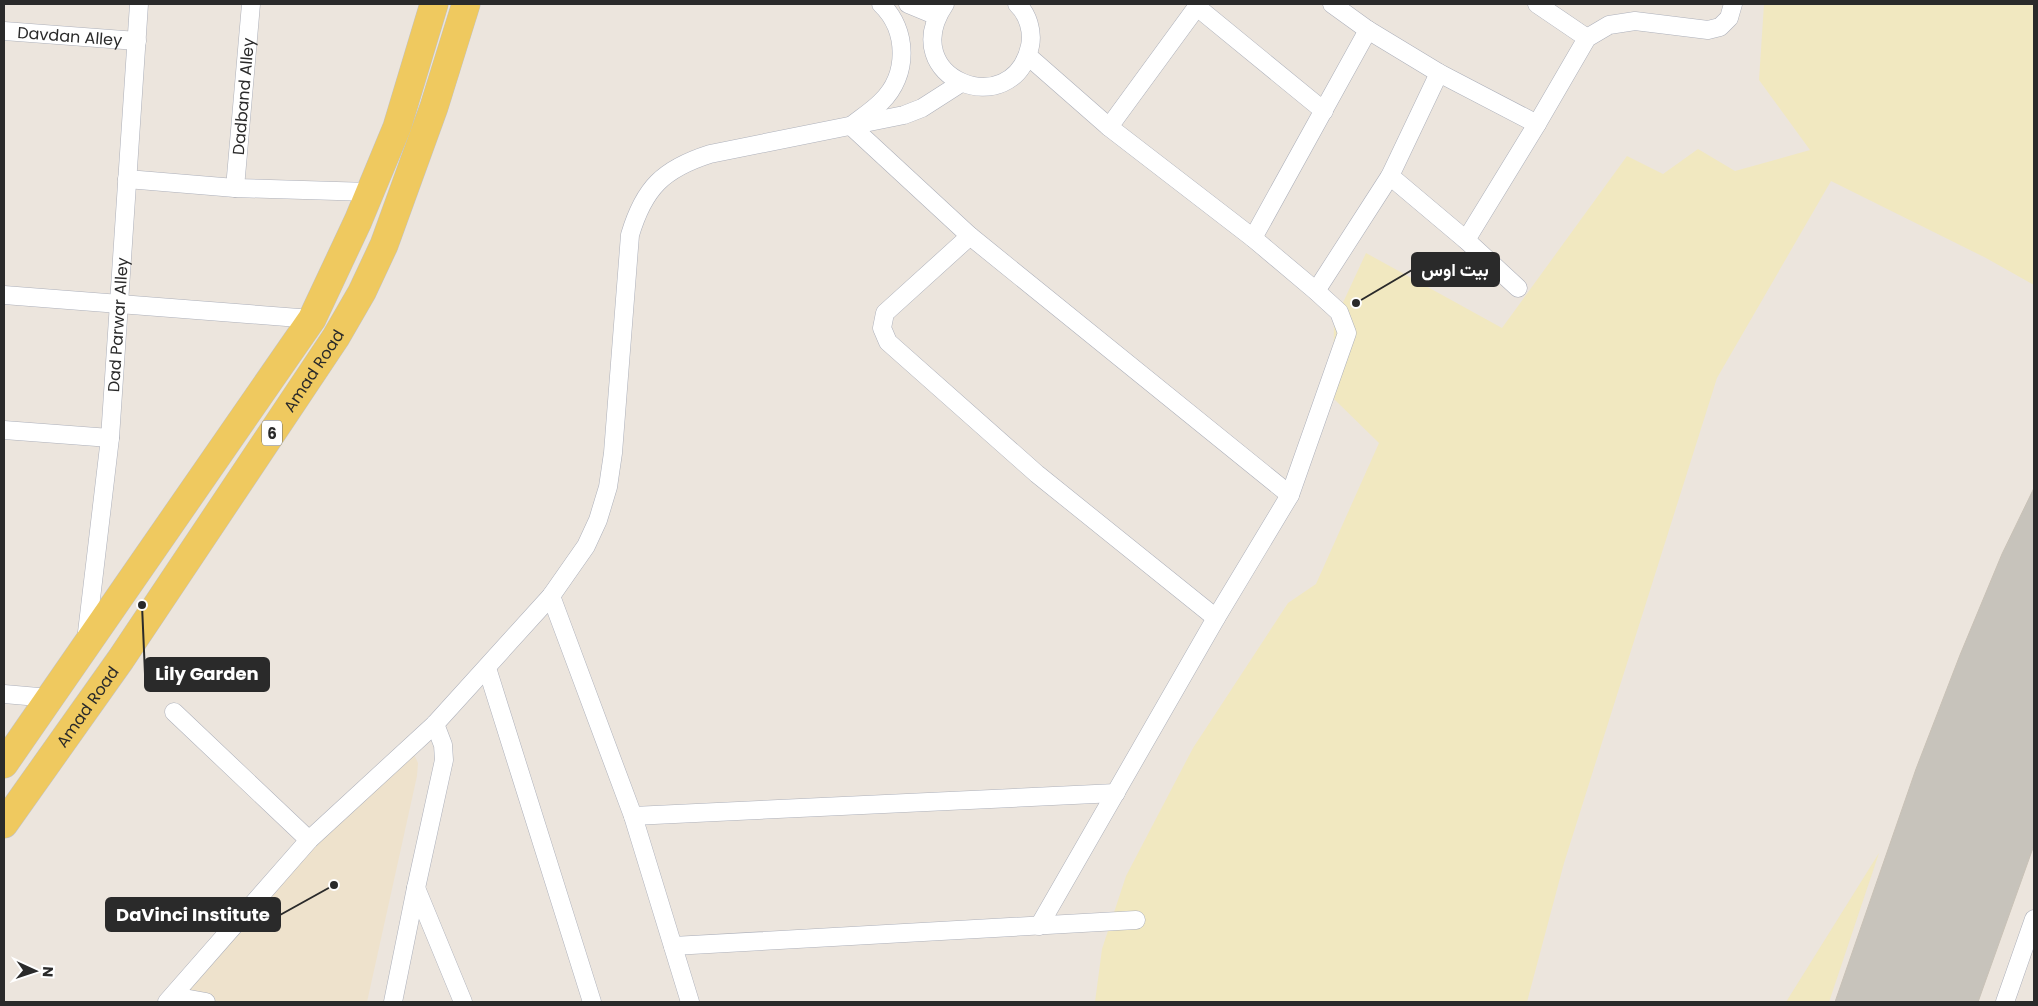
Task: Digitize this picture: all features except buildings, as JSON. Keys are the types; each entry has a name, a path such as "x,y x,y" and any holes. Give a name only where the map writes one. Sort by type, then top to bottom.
{"main road":[{"name":"Amad Road","path":"4,764 312,319 329,286 397,127 434,4"},
{"name":"Amad Road","path":"4,824 121,659 336,337 362,292 393,220 434,107 466,4"}],"street":[{"name":"Dad Parwar Alley","path":"86,645 110,438 139,4"},
{"name":"Dadband Alley","path":"235,188 251,4"},
{"path":"851,126 882,101 893,86 900,68 902,50 899,31 892,14 881,4"},
{"path":"908,4 941,10 932,29 935,55 941,66 950,76 961,83 974,87 1000,84 1011,78 1021,68 1028,56 1030,36 1026,8"},
{"path":"1332,4 1356,10 1368,30 1439,73 1538,124"},
{"path":"1537,4 1587,38"},
{"path":"1466,240 1538,124 1587,38 1609,25 1635,21 1708,30 1720,27 1729,18 1733,4"},
{"path":"1109,127 1198,5 1324,111"},
{"path":"1253,238 1368,30"},
{"name":"Davdan Alley","path":"4,31 137,41"},
{"path":"1028,56 1109,127 1253,238 1316,290 1339,312 1347,332 1290,495 1216,618 1039,926"},
{"path":"1316,290 1390,176 1439,73"},
{"path":"170,999 309,840 435,724 487,668 551,596 586,546 598,520 608,488 616,426 630,235 637,212 649,191 666,174 687,162 710,154 904,115 922,108 961,83"},
{"path":"851,126 970,236 1290,495"},
{"path":"1390,176 1466,240 1518,288"},
{"path":"128,179 235,188 370,192"},
{"path":"970,236 885,314 882,328 888,342 1037,474 1216,618"},
{"path":"4,294 312,319"},
{"path":"4,430 110,438"},
{"path":"551,596 633,816 690,1002"},
{"path":"487,668 592,1002"},
{"path":"4,694 50,698"},
{"path":"174,712 309,840"},
{"path":"393,1002 444,760 443,745 435,724"},
{"path":"633,816 1116,793"},
{"path":"416,888 463,1002"},
{"path":"2005,1002 2034,919"},
{"path":"673,946 1136,920"},
{"path":"170,999 206,1002"}],"shaded area":[{"path":"409,744 418,763 417,776 367,1002 213,1002 172,994"}],"sand":[{"path":"1764,4 2034,4 2034,285 1986,258 1831,181 1717,378 1564,863 1527,1002 1095,1002 1102,949 1126,876 1193,748 1288,603 1316,584 1379,443 1333,398 1334,322 1366,253 1502,328 1627,156 1663,174 1698,149 1735,171 1810,150 1759,80"},
{"path":"1879,853 1829,1002 1786,1002"}],"place":[{"name":"بيت اوس","path":"1356,303"},
{"name":"Lily Garden","path":"142,605"},
{"name":"DaVinci Institute","path":"334,885"}]}
